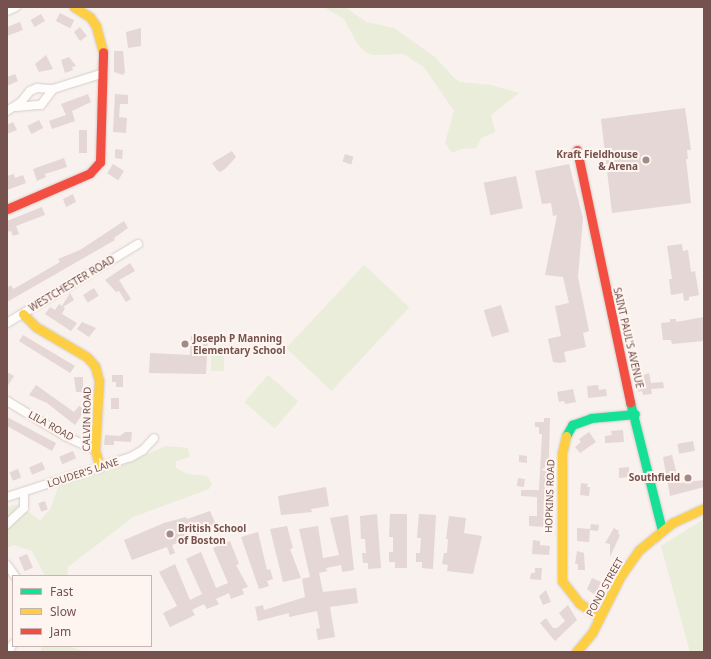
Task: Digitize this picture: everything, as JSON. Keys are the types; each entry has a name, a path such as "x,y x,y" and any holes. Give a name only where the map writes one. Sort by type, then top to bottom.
{"street":[{"path":"7,10 16,7"},
{"path":"7,209 90,173 100,162 104,73 103,46 96,26 90,17 74,7"},
{"path":"15,108 30,90 37,88 53,89 104,73"},
{"path":"7,111 15,108 41,105 53,89"},
{"name":"SAINT PAUL'S AVENUE","path":"577,150 620,359 635,414 659,532"},
{"name":"WESTCHESTER ROAD","path":"7,323 138,244"},
{"name":"CALVIN ROAD","path":"23,314 36,327 87,357 95,366 99,388 96,450 100,467"},
{"name":"LILA ROAD","path":"7,401 65,436 96,450"},
{"name":"HOPKINS ROAD","path":"600,617 579,604 562,581 560,546 562,453 572,425 591,418 635,414"},
{"name":"LOUDER'S LANE","path":"7,497 138,453 154,438"},
{"path":"7,524 25,506 24,492"},
{"name":"POND STREET","path":"576,652 592,633 629,562 659,532 704,508"},
{"path":"7,565 14,575"}],"green space":[{"path":"324,7 345,7 366,22 394,28 435,57 454,78 460,82 491,85 519,93 491,115 495,132 481,138 476,148 461,149 452,153 445,143 454,111 424,67 403,54 373,55 365,52 357,43 344,19"},
{"path":"364,265 409,307 332,391 286,348"},
{"path":"211,352 224,352 224,371 211,371"},
{"path":"268,375 298,401 275,428 244,402"},
{"path":"166,446 188,448 190,457 176,461 176,468 187,474 207,476 212,483 209,489 133,517 68,567 67,575 44,575 32,551 14,545 7,548 7,507 19,504 40,521 51,508 58,487 103,466 123,465"},
{"path":"704,519 704,652 690,652 661,546"},
{"path":"42,647 71,647 85,652 41,652"}],"building":[{"path":"60,13 74,20 70,28 56,21"},
{"path":"41,14 45,21 35,27 31,20"},
{"path":"20,22 23,30 7,36 7,27"},
{"path":"80,27 87,36 80,41 74,32"},
{"path":"141,28 141,46 128,48 126,32"},
{"path":"114,51 123,51 125,72 123,75 114,72"},
{"path":"46,55 53,69 39,72 35,64"},
{"path":"69,57 76,66 72,67 73,70 65,73 61,60"},
{"path":"15,74 18,81 7,86 7,77"},
{"path":"88,94 91,102 72,111 75,121 52,129 49,121 66,115 61,104"},
{"path":"115,94 128,95 128,104 120,104 119,117 127,118 126,133 113,132"},
{"name":"Kraft Fieldhouse & Arena","path":"685,108 691,150 687,150 688,159 686,159 691,203 612,213 601,119"},
{"path":"39,120 43,128 32,134 27,126"},
{"path":"13,122 17,130 7,134 7,125"},
{"path":"79,130 87,130 87,153 79,153"},
{"path":"115,149 123,150 122,159 115,158"},
{"path":"232,151 236,157 225,169 220,172 217,170 212,163"},
{"path":"345,154 354,157 351,164 343,162"},
{"path":"64,158 67,167 45,174 46,177 37,181 33,169"},
{"path":"113,164 124,171 118,180 107,173"},
{"path":"569,164 583,218 578,277 589,331 583,333 586,347 564,352 566,362 559,363 553,362 548,339 561,336 555,306 569,303 563,277 545,275 557,215 553,216 551,203 542,204 535,171"},
{"path":"14,174 15,178 23,175 26,183 7,190 7,176"},
{"path":"516,176 523,208 491,215 484,183"},
{"path":"73,194 76,202 66,207 63,199"},
{"path":"42,207 45,215 16,226 19,234 13,236 11,231 7,232 7,221"},
{"path":"124,221 128,228 114,238 115,240 7,302 7,288 11,285 13,289 24,283 60,262 58,259 80,250"},
{"path":"682,244 683,251 688,250 691,272 695,271 699,295 689,297 689,300 684,301 683,293 671,295 669,279 672,279 667,246"},
{"path":"130,263 135,271 119,280 131,299 126,302 119,291 116,292 105,280"},
{"path":"94,288 99,296 88,303 83,295"},
{"path":"70,293 74,300 63,307 65,308 62,314 77,323 71,331 45,314 50,307 55,310 59,304 62,306"},
{"path":"501,305 509,332 492,337 484,310"},
{"path":"704,317 704,341 672,344 671,340 663,340 661,323 670,322 670,319 676,319 676,322"},
{"path":"82,322 96,328 89,337 77,329"},
{"path":"23,335 75,366 70,373 19,341"},
{"name":"Joseph P Manning Elementary School","path":"191,336 208,337 206,374 149,373 150,353 190,355"},
{"path":"7,372 14,376 7,387"},
{"path":"649,373 651,383 663,382 664,388 651,389 652,394 643,395 642,391 638,392 636,378"},
{"path":"112,375 123,375 123,387 116,387 116,382 112,382"},
{"path":"74,377 83,377 83,392 76,392"},
{"path":"36,385 74,412 79,406 85,410 75,425 47,403 29,395"},
{"path":"598,385 599,390 606,389 607,396 588,398 587,386"},
{"path":"573,389 576,402 565,404 564,401 559,402 557,392"},
{"path":"111,398 119,398 119,409 111,409"},
{"path":"7,417 56,443 52,451 7,426"},
{"path":"544,418 550,418 547,527 529,526 529,516 537,516 537,497 521,496 521,490 539,490 542,434 539,434 539,427 535,427 535,422 544,422"},
{"path":"623,430 624,442 605,443 605,436 612,435 611,431"},
{"path":"125,432 132,432 131,442 114,441 114,445 104,445 105,435 120,436"},
{"path":"589,432 596,442 580,453 575,447 581,442 579,439"},
{"path":"693,441 695,451 679,454 677,444"},
{"path":"73,451 76,458 62,464 59,457"},
{"path":"519,455 527,456 527,463 519,462"},
{"path":"672,455 679,483 704,480 704,487 670,496 663,457"},
{"path":"42,462 45,469 32,475 29,467"},
{"path":"629,467 629,477 619,478 619,468"},
{"path":"18,469 21,477 13,481 10,472"},
{"path":"518,478 525,479 524,487 517,486"},
{"path":"581,483 588,484 587,487 590,487 589,496 580,495"},
{"path":"326,487 329,506 311,509 312,512 281,515 278,496"},
{"path":"45,501 48,510 41,512 38,503"},
{"name":"British School of Boston","path":"210,511 217,527 172,545 175,553 170,555 167,547 132,560 124,540 164,523 186,517 187,519"},
{"path":"377,514 381,568 368,569 368,563 363,563 362,553 366,553 365,539 361,539 360,516"},
{"path":"390,514 407,514 407,568 395,568 395,562 389,562 389,552 393,552 393,537 389,537"},
{"path":"419,514 436,515 433,569 422,568 422,562 416,562 416,553 420,553 421,538 417,538"},
{"path":"348,515 354,570 342,572 341,565 326,568 327,571 319,573 323,592 356,588 358,603 330,607 335,637 318,640 316,629 320,628 317,611 289,617 289,613 258,621 255,607 263,605 264,610 305,597 302,579 310,577 299,529 318,526 323,558 339,555 330,518"},
{"path":"449,516 466,518 464,533 482,536 473,574 447,571 448,565 442,564 444,553 447,553 448,539 446,539"},
{"path":"591,524 599,525 598,531 590,530 589,542 577,541 577,528 590,529"},
{"path":"287,526 293,548 290,549 301,578 283,582 270,529"},
{"path":"614,528 619,531 618,534 620,535 610,557 610,544 605,543"},
{"path":"258,532 267,570 270,569 273,579 267,581 269,586 259,589 241,537"},
{"path":"533,540 540,541 540,545 550,546 549,555 532,554"},
{"path":"230,541 239,564 236,565 248,587 242,589 244,594 231,599 229,593 216,599 219,604 207,609 204,604 192,610 195,615 170,627 163,613 177,606 159,572 175,564 190,600 202,594 186,559 201,552 216,588 228,583 213,548"},
{"path":"577,551 584,553 585,570 578,570 578,564 575,564"},
{"path":"27,554 33,568 25,571 19,558"},
{"path":"535,568 542,568 541,580 530,579 531,573 535,573"},
{"path":"592,578 601,582 595,595 587,589"},
{"path":"546,590 551,602 543,605 539,596"},
{"path":"568,605 577,620 555,641 540,623 546,618 553,628 557,628 565,621 559,613"}],"traffic: fast":[{"path":"630,402 662,530"},
{"path":"566,436 572,425 591,418 635,414"}],"traffic: slow":[{"path":"74,7 90,17 96,26 103,52"},
{"path":"23,314 36,327 87,357 95,366 99,381 95,450 100,467"},
{"path":"566,436 562,453 562,581 579,603 600,617"},
{"path":"576,652 592,633 620,577 639,550 672,523 704,508"}],"traffic: jam":[{"path":"7,209 90,173 100,162 103,52"},
{"path":"577,150 630,402"}],"place":[{"name":"Kraft Fieldhouse & Arena","path":"646,160"},
{"name":"Joseph P Manning Elementary School","path":"185,344"},
{"name":"Southfield","path":"688,478"},
{"name":"British School of Boston","path":"170,534"}]}
